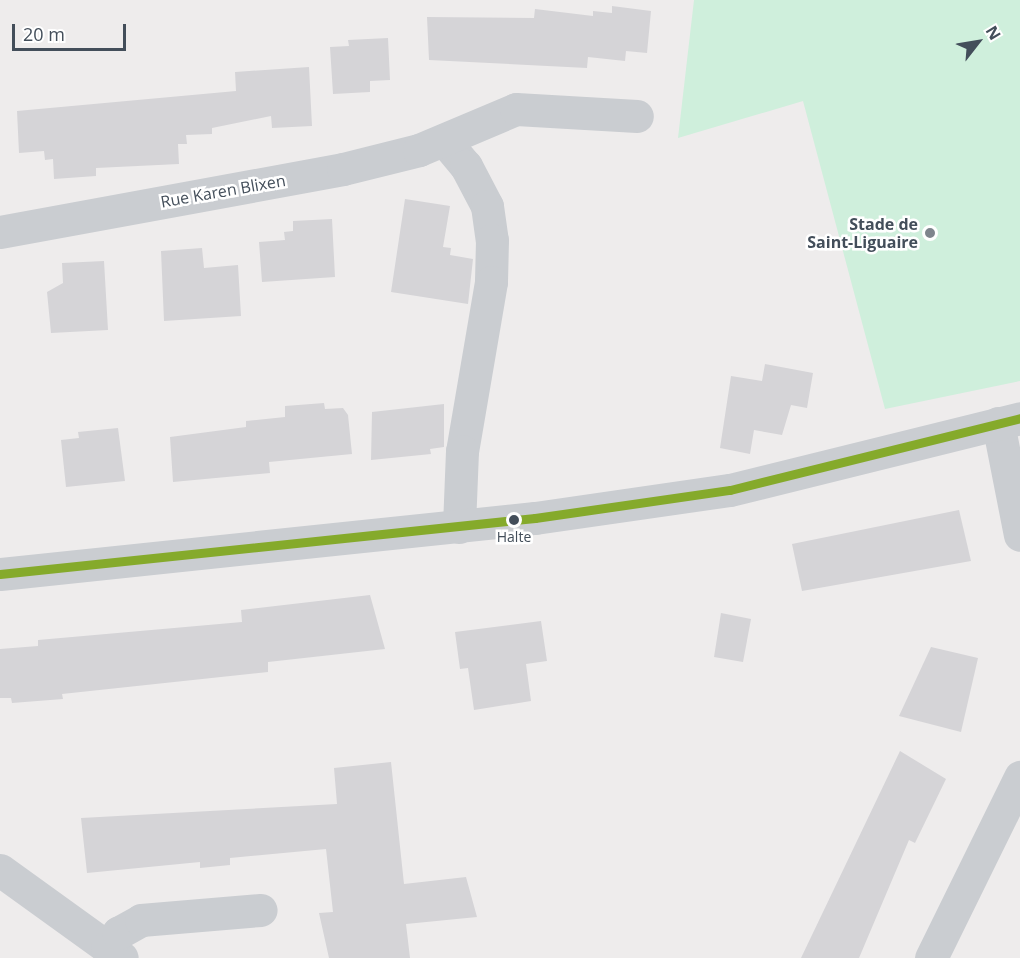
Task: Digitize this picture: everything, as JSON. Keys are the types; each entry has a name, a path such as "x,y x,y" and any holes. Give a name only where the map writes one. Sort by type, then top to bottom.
{"street":[{"name":"Rue Karen Blixen","path":"0,232 343,169 444,140 516,109 638,116"},
{"path":"444,140 466,166 487,206 492,240 491,282 462,451 459,527"},
{"path":"0,574 459,527 730,490 1009,421 1020,535"},
{"path":"931,958 1020,777"},
{"path":"0,870 115,953 118,933 141,920 261,910"}],"green space":[{"name":"Stade de Saint-Liguaire","path":"694,0 1020,0 1020,381 885,409 803,101 678,138"}],"building":[{"path":"612,6 651,11 647,53 626,51 625,61 588,57 587,68 429,60 427,17 534,18 535,9 593,16 593,11 612,13"},
{"path":"388,38 390,80 370,81 370,92 333,94 330,47 349,46 348,40"},
{"path":"309,67 312,126 272,128 271,116 212,128 212,134 186,135 187,144 178,144 179,164 96,168 96,176 54,179 53,159 45,160 44,151 19,153 17,111 236,91 235,72"},
{"path":"405,199 450,206 443,247 451,248 450,255 473,259 468,304 391,292"},
{"path":"332,219 335,277 262,282 259,242 285,240 284,232 293,231 293,221"},
{"path":"202,248 204,268 238,265 241,316 164,321 161,251"},
{"path":"104,261 108,330 51,333 47,292 63,283 62,263"},
{"path":"765,364 813,373 807,408 791,405 782,435 754,430 750,454 720,448 731,376 762,381"},
{"path":"324,403 325,409 343,408 348,415 352,454 269,462 270,473 173,482 170,437 246,427 246,421 285,417 285,406"},
{"path":"444,404 444,447 430,449 431,454 371,460 372,412"},
{"path":"118,428 125,481 66,487 61,440 79,438 78,432"},
{"path":"959,510 971,561 802,591 792,544"},
{"path":"370,595 385,649 268,662 268,672 62,694 63,699 12,703 11,698 0,698 0,649 38,646 38,640 242,622 241,610"},
{"path":"721,613 751,619 743,662 714,657"},
{"path":"541,621 547,661 526,664 531,701 474,710 468,668 460,669 455,632"},
{"path":"931,647 978,658 961,732 899,716"},
{"path":"900,751 946,779 915,843 909,840 859,958 801,958"},
{"path":"391,762 404,884 466,877 477,917 406,924 410,958 329,958 319,913 333,912 326,849 230,858 230,865 200,868 200,862 87,873 81,818 337,804 334,768"}],"transit line":[{"path":"0,574 535,518 730,490 1020,418"}],"place":[{"name":"Stade de Saint-Liguaire","path":"930,233"},
{"name":"Halte","path":"514,520"}]}
